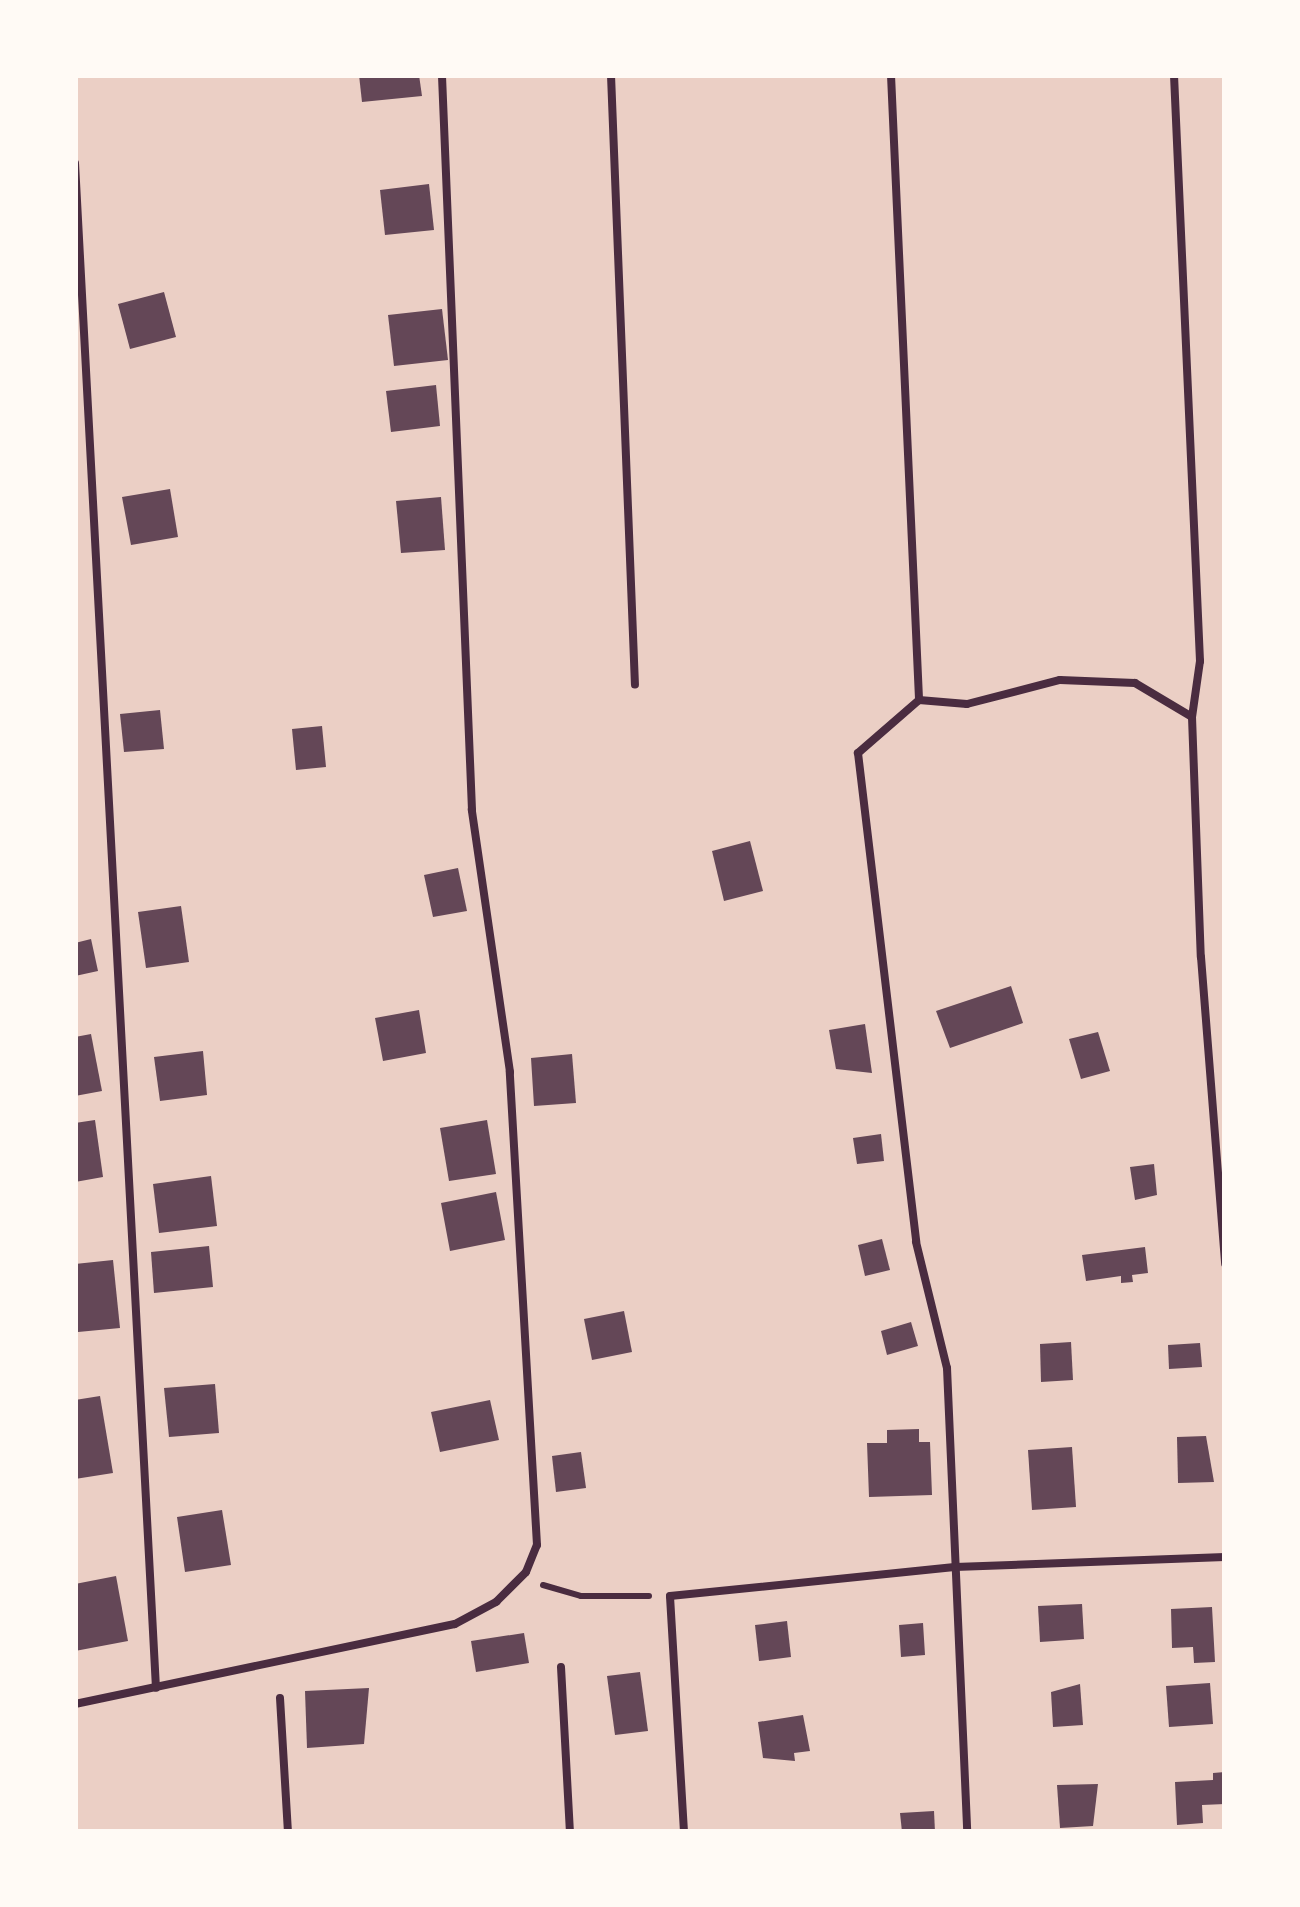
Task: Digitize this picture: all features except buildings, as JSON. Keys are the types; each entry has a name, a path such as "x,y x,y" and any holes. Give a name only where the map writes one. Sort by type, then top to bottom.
{"lane":[{"path":"75,1704 455,1624 496,1602 526,1572 537,1546 538,1472 510,1072 472,810 442,75"},
{"path":"610,75 635,685"},
{"path":"891,75 920,700"},
{"path":"1174,75 1200,660 1192,718 1201,956 1225,1264"},
{"path":"75,163 156,1688"},
{"path":"966,1832 947,1368 916,1242 858,753 920,700 968,704 1060,680 1135,682 1192,718"},
{"path":"684,1832 670,1596 954,1567 1225,1556"},
{"path":"560,1666 570,1832"},
{"path":"280,1698 288,1832"}],"path":[{"path":"526,1572 539,1584 581,1596 670,1596"}],"shaded area":[{"path":"75,75 1225,75 1225,1832 75,1832"}]}
